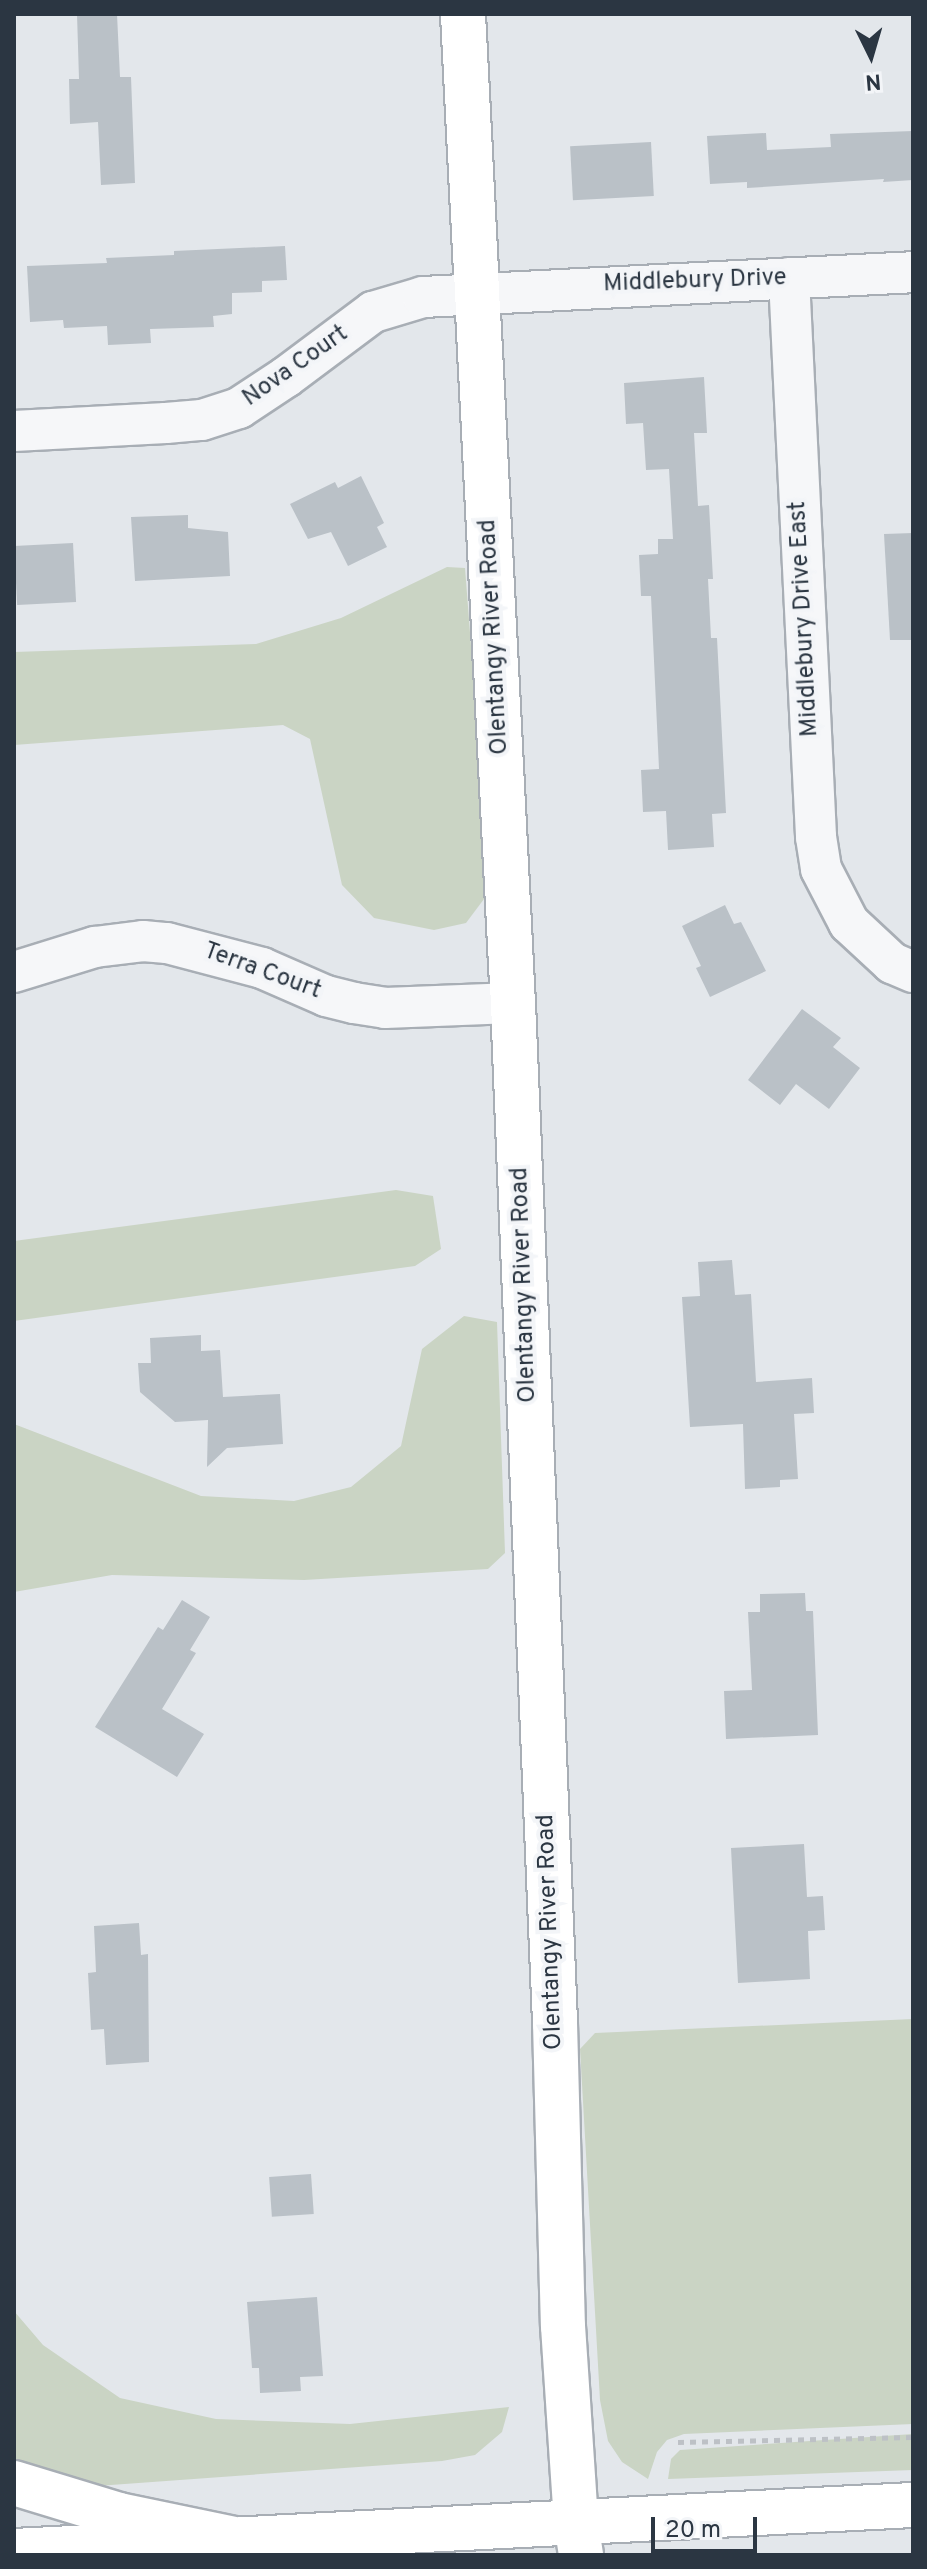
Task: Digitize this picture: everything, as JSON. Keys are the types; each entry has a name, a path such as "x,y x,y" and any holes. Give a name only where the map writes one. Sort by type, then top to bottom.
{"main road":[{"name":"Olentangy River Road","path":"463,14 513,1003 557,2070 563,2326 578,2539"},
{"path":"14,2483 119,2515 239,2540"},
{"path":"14,2551 239,2540 578,2539 913,2505"}],"street":[{"name":"Middlebury Drive","path":"477,293 913,272"},
{"name":"Middlebury Drive East","path":"789,278 816,837 821,869 832,896 869,945 892,963 913,972"},
{"name":"Nova Court","path":"14,431 202,420 239,408 308,362 373,312 423,297 477,293"},
{"name":"Terra Court","path":"14,972 95,947 143,941 192,947 228,957 326,996 354,1003 385,1008 513,1003"}],"path":[{"path":"678,2442 913,2437"}],"green space":[{"path":"447,567 465,568 490,891 466,923 434,930 374,918 342,885 310,739 283,725 14,745 14,652 256,644 341,618"},
{"path":"396,1190 433,1196 441,1249 415,1266 14,1321 14,1241"},
{"path":"464,1316 497,1322 505,1553 488,1569 304,1580 112,1575 14,1592 14,1424 201,1496 294,1501 351,1487 401,1446 422,1349"},
{"path":"913,2019 913,2424 684,2434 667,2440 657,2452 648,2479 622,2462 608,2441 600,2400 580,2049 595,2033"},
{"path":"14,2311 43,2345 120,2398 216,2419 350,2424 509,2407 502,2432 475,2455 442,2461 97,2486 14,2462"},
{"path":"913,2434 913,2470 668,2479 671,2459 680,2450"}],"building":[{"path":"77,14 117,14 120,77 131,77 135,183 101,185 98,122 70,124 69,79 79,79"},
{"path":"913,131 913,180 747,188 747,182 710,184 707,136 766,133 767,150 831,147 830,134"},
{"path":"651,142 654,196 573,200 570,146"},
{"path":"285,246 287,280 262,281 262,292 232,293 232,314 213,316 214,327 150,329 151,343 108,345 107,326 64,328 63,320 30,322 27,266 107,263 106,258 174,255 174,251"},
{"path":"704,377 707,433 694,433 698,506 709,505 713,579 708,579 711,638 717,638 726,813 712,814 714,847 668,850 666,811 643,812 641,770 659,769 651,596 641,596 639,555 658,554 658,539 673,539 669,469 646,470 643,423 626,424 624,383"},
{"path":"361,476 384,523 377,527 387,547 348,566 331,532 308,539 290,504 335,482 338,488"},
{"path":"188,515 188,528 228,532 230,576 135,581 131,517"},
{"path":"913,533 913,640 890,640 884,534"},
{"path":"73,543 76,602 17,605 14,546"},
{"path":"725,905 734,924 741,922 766,971 710,997 696,968 701,966 682,926"},
{"path":"802,1009 841,1038 833,1047 860,1068 829,1109 796,1084 780,1105 748,1080"},
{"path":"732,1260 735,1295 751,1294 756,1382 812,1378 814,1413 794,1414 798,1479 780,1480 780,1487 745,1489 743,1424 690,1427 682,1297 700,1296 698,1262"},
{"path":"201,1335 201,1351 220,1350 223,1397 280,1394 283,1444 227,1448 207,1467 208,1420 175,1422 140,1392 138,1363 151,1363 150,1338"},
{"path":"805,1593 806,1611 813,1611 818,1735 726,1739 724,1691 752,1690 748,1612 760,1612 760,1594"},
{"path":"182,1600 210,1617 190,1650 196,1653 162,1709 204,1734 177,1777 95,1727 158,1627 163,1630"},
{"path":"804,1844 807,1897 823,1896 825,1930 808,1931 810,1979 738,1983 731,1848"},
{"path":"139,1923 141,1955 148,1954 149,2062 106,2065 104,2029 91,2030 88,1973 96,1972 94,1926"},
{"path":"311,2174 314,2214 272,2217 269,2177"},
{"path":"317,2297 323,2376 300,2377 301,2391 260,2393 259,2368 252,2368 247,2302"}]}
